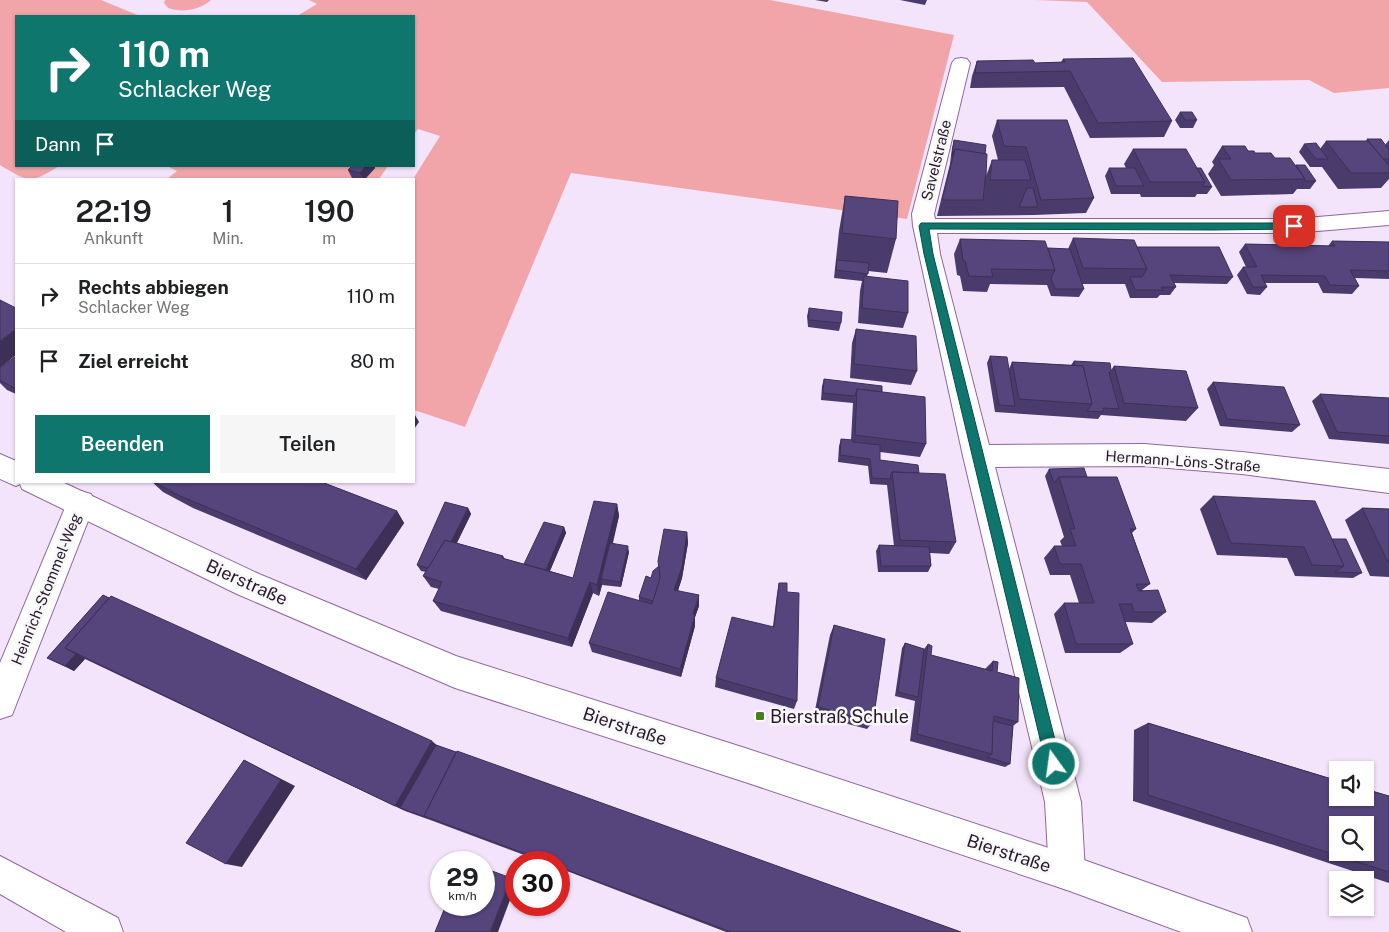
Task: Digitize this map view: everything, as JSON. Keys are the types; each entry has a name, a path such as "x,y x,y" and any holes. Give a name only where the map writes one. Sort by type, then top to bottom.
{"street":[{"name":"Savelstraße","path":"961,63 923,214 924,226 977,456 1063,802 1067,872"},
{"path":"924,226 1294,226 1389,218"},
{"name":"Hermann-Löns-Straße","path":"977,456 1144,455 1242,463 1389,481"},
{"path":"0,466 15,474"},
{"name":"Bierstraße","path":"36,483 248,584 455,672 746,765 1067,872 1232,932"},
{"name":"Heinrich-Stommel-Weg","path":"0,704 81,503"},
{"path":"0,874 104,932"}],"shaded area":[{"path":"0,0 101,0 138,15 15,15 15,167 57,167 42,176 24,178 0,165"},
{"path":"165,0 211,0 196,8 173,10 164,3"},
{"path":"309,0 770,0 954,35 907,219 571,173 465,427 415,410 414,178 440,136 418,129 415,133 415,15 299,15 317,4"},
{"path":"1035,0 1389,0 1389,88 1334,93 1309,80 1162,82 1087,2"},
{"path":"169,167 387,167 380,178 168,178 177,171"}],"building":[{"path":"1133,58 1172,121 1098,123 1070,71 975,73 977,61 1033,60 1035,63 1065,62 1063,59"},
{"path":"1180,112 1192,112 1197,120 1185,120"},
{"path":"997,120 1067,120 1094,198 1041,200 1026,147 1004,146"},
{"path":"1367,139 1381,139 1389,150 1389,159 1383,159"},
{"path":"954,140 986,145 985,154 955,149 952,156"},
{"path":"1326,141 1368,141 1389,166 1389,173 1351,173"},
{"path":"1316,143 1328,159 1316,159 1304,144"},
{"path":"1222,146 1245,146 1248,151 1254,151 1255,153 1271,153 1275,158 1290,158 1305,179 1231,180 1218,159 1231,159"},
{"path":"955,149 987,154 983,200 942,200"},
{"path":"1133,149 1186,149 1205,182 1150,182"},
{"path":"992,160 1025,160 1031,180 990,180"},
{"path":"1296,165 1305,165 1316,181 1304,181 1305,179"},
{"path":"351,167 365,167 360,173 348,170"},
{"path":"1109,168 1135,168 1144,186 1116,186"},
{"path":"1197,168 1201,168 1212,187 1202,186 1205,182"},
{"path":"1027,188 1033,188 1038,207 1019,207"},
{"path":"845,196 898,201 896,239 842,233"},
{"path":"1073,238 1134,240 1147,269 1083,268"},
{"path":"960,239 1045,241 1055,270 991,269 993,277 969,276 965,261 963,260"},
{"path":"1332,241 1389,242 1389,271 1350,270 1359,286 1330,285 1325,276 1261,275 1267,287 1253,287 1243,267 1257,267 1245,244 1335,246"},
{"path":"1137,247 1219,247 1233,277 1170,275 1176,287 1161,287 1163,290 1135,290 1130,277 1142,277 1147,269"},
{"path":"1048,248 1070,249 1084,289 1055,289 1051,278 1055,270"},
{"path":"837,260 869,263 868,274 836,270"},
{"path":"864,276 908,281 908,313 862,308"},
{"path":"0,300 15,308 15,330 0,341"},
{"path":"809,308 842,312 841,323 809,320"},
{"path":"856,329 916,336 917,371 854,364"},
{"path":"990,356 1007,357 1015,406 999,405"},
{"path":"15,357 15,388 0,380 0,368"},
{"path":"1074,361 1110,363 1111,370 1109,373 1119,409 1103,408 1103,412 1087,411 1092,404 1083,366 1075,366"},
{"path":"1012,362 1083,366 1092,404 1019,399"},
{"path":"1114,366 1186,371 1198,408 1124,403"},
{"path":"824,379 882,386 882,392 857,389 855,396 823,393"},
{"path":"1213,382 1284,387 1300,425 1227,419"},
{"path":"857,389 925,397 926,444 855,435"},
{"path":"1320,394 1389,398 1389,436 1337,432"},
{"path":"841,439 880,445 880,460 918,465 919,473 892,472 890,479 872,478 870,459 840,455"},
{"path":"1084,468 1087,477 1059,477 1054,483 1049,469"},
{"path":"892,472 945,474 956,542 900,540"},
{"path":"1059,477 1117,477 1136,529 1130,529 1150,584 1136,584 1139,591 1158,590 1166,612 1134,612 1132,604 1119,604 1133,644 1076,644 1064,603 1094,603 1081,564 1060,564 1054,546 1076,546 1070,529 1075,529"},
{"path":"156,483 324,483 397,511 356,569 180,496"},
{"path":"1213,496 1315,501 1344,566 1312,565 1304,547 1231,543"},
{"path":"594,501 617,504 597,585 590,582 568,638 433,601 442,582 423,576 445,540 573,578"},
{"path":"445,502 468,508 451,542 445,540 428,568 417,565"},
{"path":"1362,508 1389,509 1389,564"},
{"path":"544,522 564,527 546,570 524,564"},
{"path":"664,529 687,532 682,567 674,590 699,595 680,669 589,643 608,592 652,604 660,577 658,561"},
{"path":"1332,539 1346,539 1362,573 1335,572 1344,566"},
{"path":"610,543 628,546 620,582 601,579"},
{"path":"879,545 929,547 931,566 881,566"},
{"path":"659,566 660,578 653,601 639,597 646,576 651,578 653,571"},
{"path":"779,583 787,583 787,592 799,593 797,701 716,678 732,617 774,627"},
{"path":"103,595 109,598 65,648 76,654 65,666 47,658"},
{"path":"111,596 432,741 395,806 65,648"},
{"path":"834,625 885,639 873,722 818,707"},
{"path":"905,643 924,649 918,697 898,692"},
{"path":"928,644 932,646 931,655 992,671 993,661 998,662 997,672 1019,678 1018,722 994,716 992,754 917,734"},
{"path":"993,721 1013,726 1010,764 987,757 992,754"},
{"path":"1148,723 1329,778 1329,806 1374,806 1374,792 1389,796 1389,872 1355,861 1374,861 1374,816 1329,816 1329,853 1148,795"},
{"path":"436,745 456,752 424,816 428,818 400,808"},
{"path":"457,751 961,932 731,932 570,871 570,851 518,851 424,816"},
{"path":"244,760 281,780 226,864 186,843"},
{"path":"495,872 505,876 505,893 490,932 435,932 442,916 495,916"}],"place":[{"name":"Bierstraß Schule","path":"760,716"}],"route":[{"path":"1054,764 977,456 924,226 1294,226"}]}
